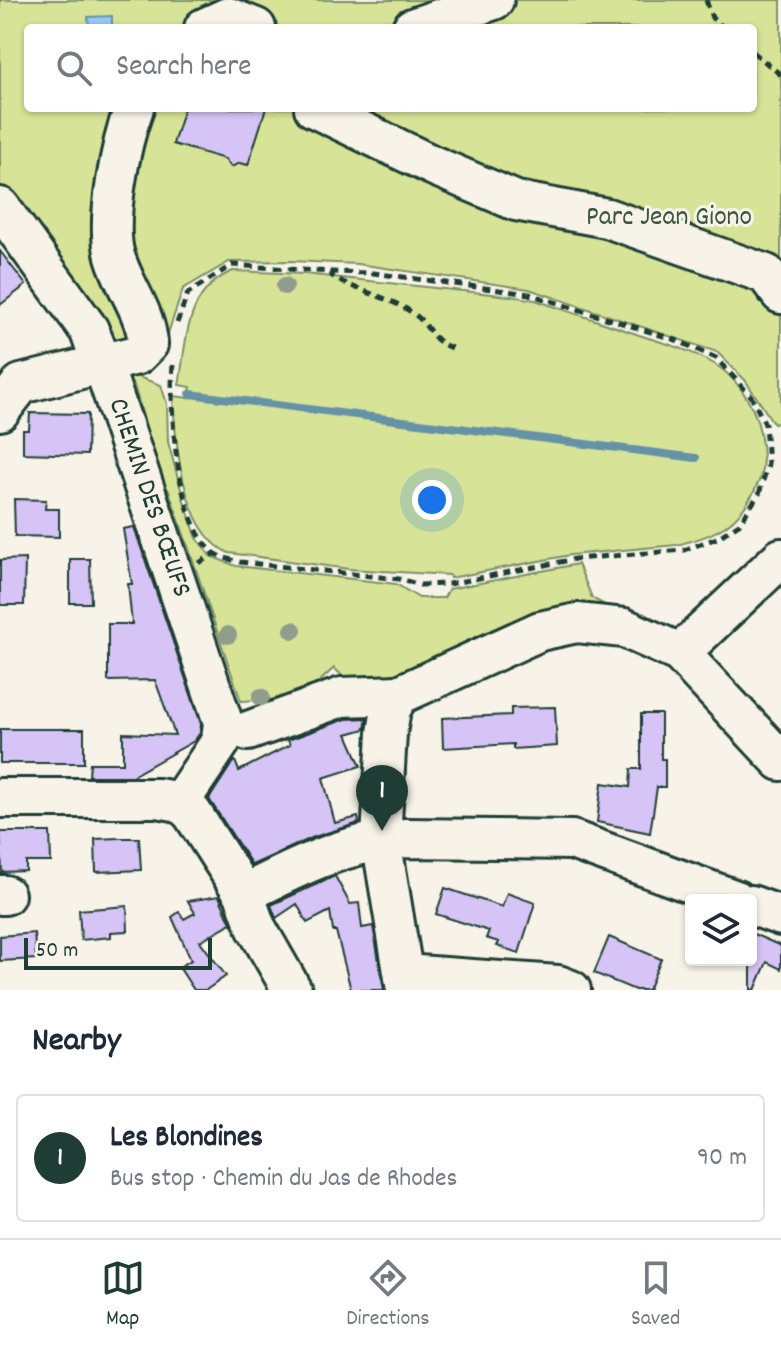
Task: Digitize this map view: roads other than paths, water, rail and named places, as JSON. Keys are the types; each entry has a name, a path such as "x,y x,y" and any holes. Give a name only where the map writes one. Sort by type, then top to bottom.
{"street":[{"path":"424,24 494,0"},
{"path":"213,24 228,17 246,24"},
{"path":"0,411 21,384 141,354 148,344 147,327 115,256 112,224 124,135 133,112"},
{"path":"322,112 516,201 607,218 766,274 781,294"},
{"name":"CHEMIN DES BŒUFS","path":"0,207 89,330 223,722 221,741 180,802"},
{"path":"680,653 781,558"},
{"path":"248,731 342,697 399,695 540,631 577,623 624,628 680,653 781,761"},
{"path":"399,695 391,709 387,733 381,839 405,982 558,985 571,990"},
{"path":"0,798 158,798 180,802 192,813 244,894 256,927 292,990"},
{"path":"244,894 303,864 381,839 572,840 720,894"},
{"path":"757,907 781,916"}],"water":[{"path":"112,16 112,24 89,24 88,17"}],"waterway":[{"path":"190,394 696,458"}],"place":[{"name":"Les Blondines","path":"382,831"}],"park label":[{"name":"Parc Jean Giono","path":"669,219"}]}
